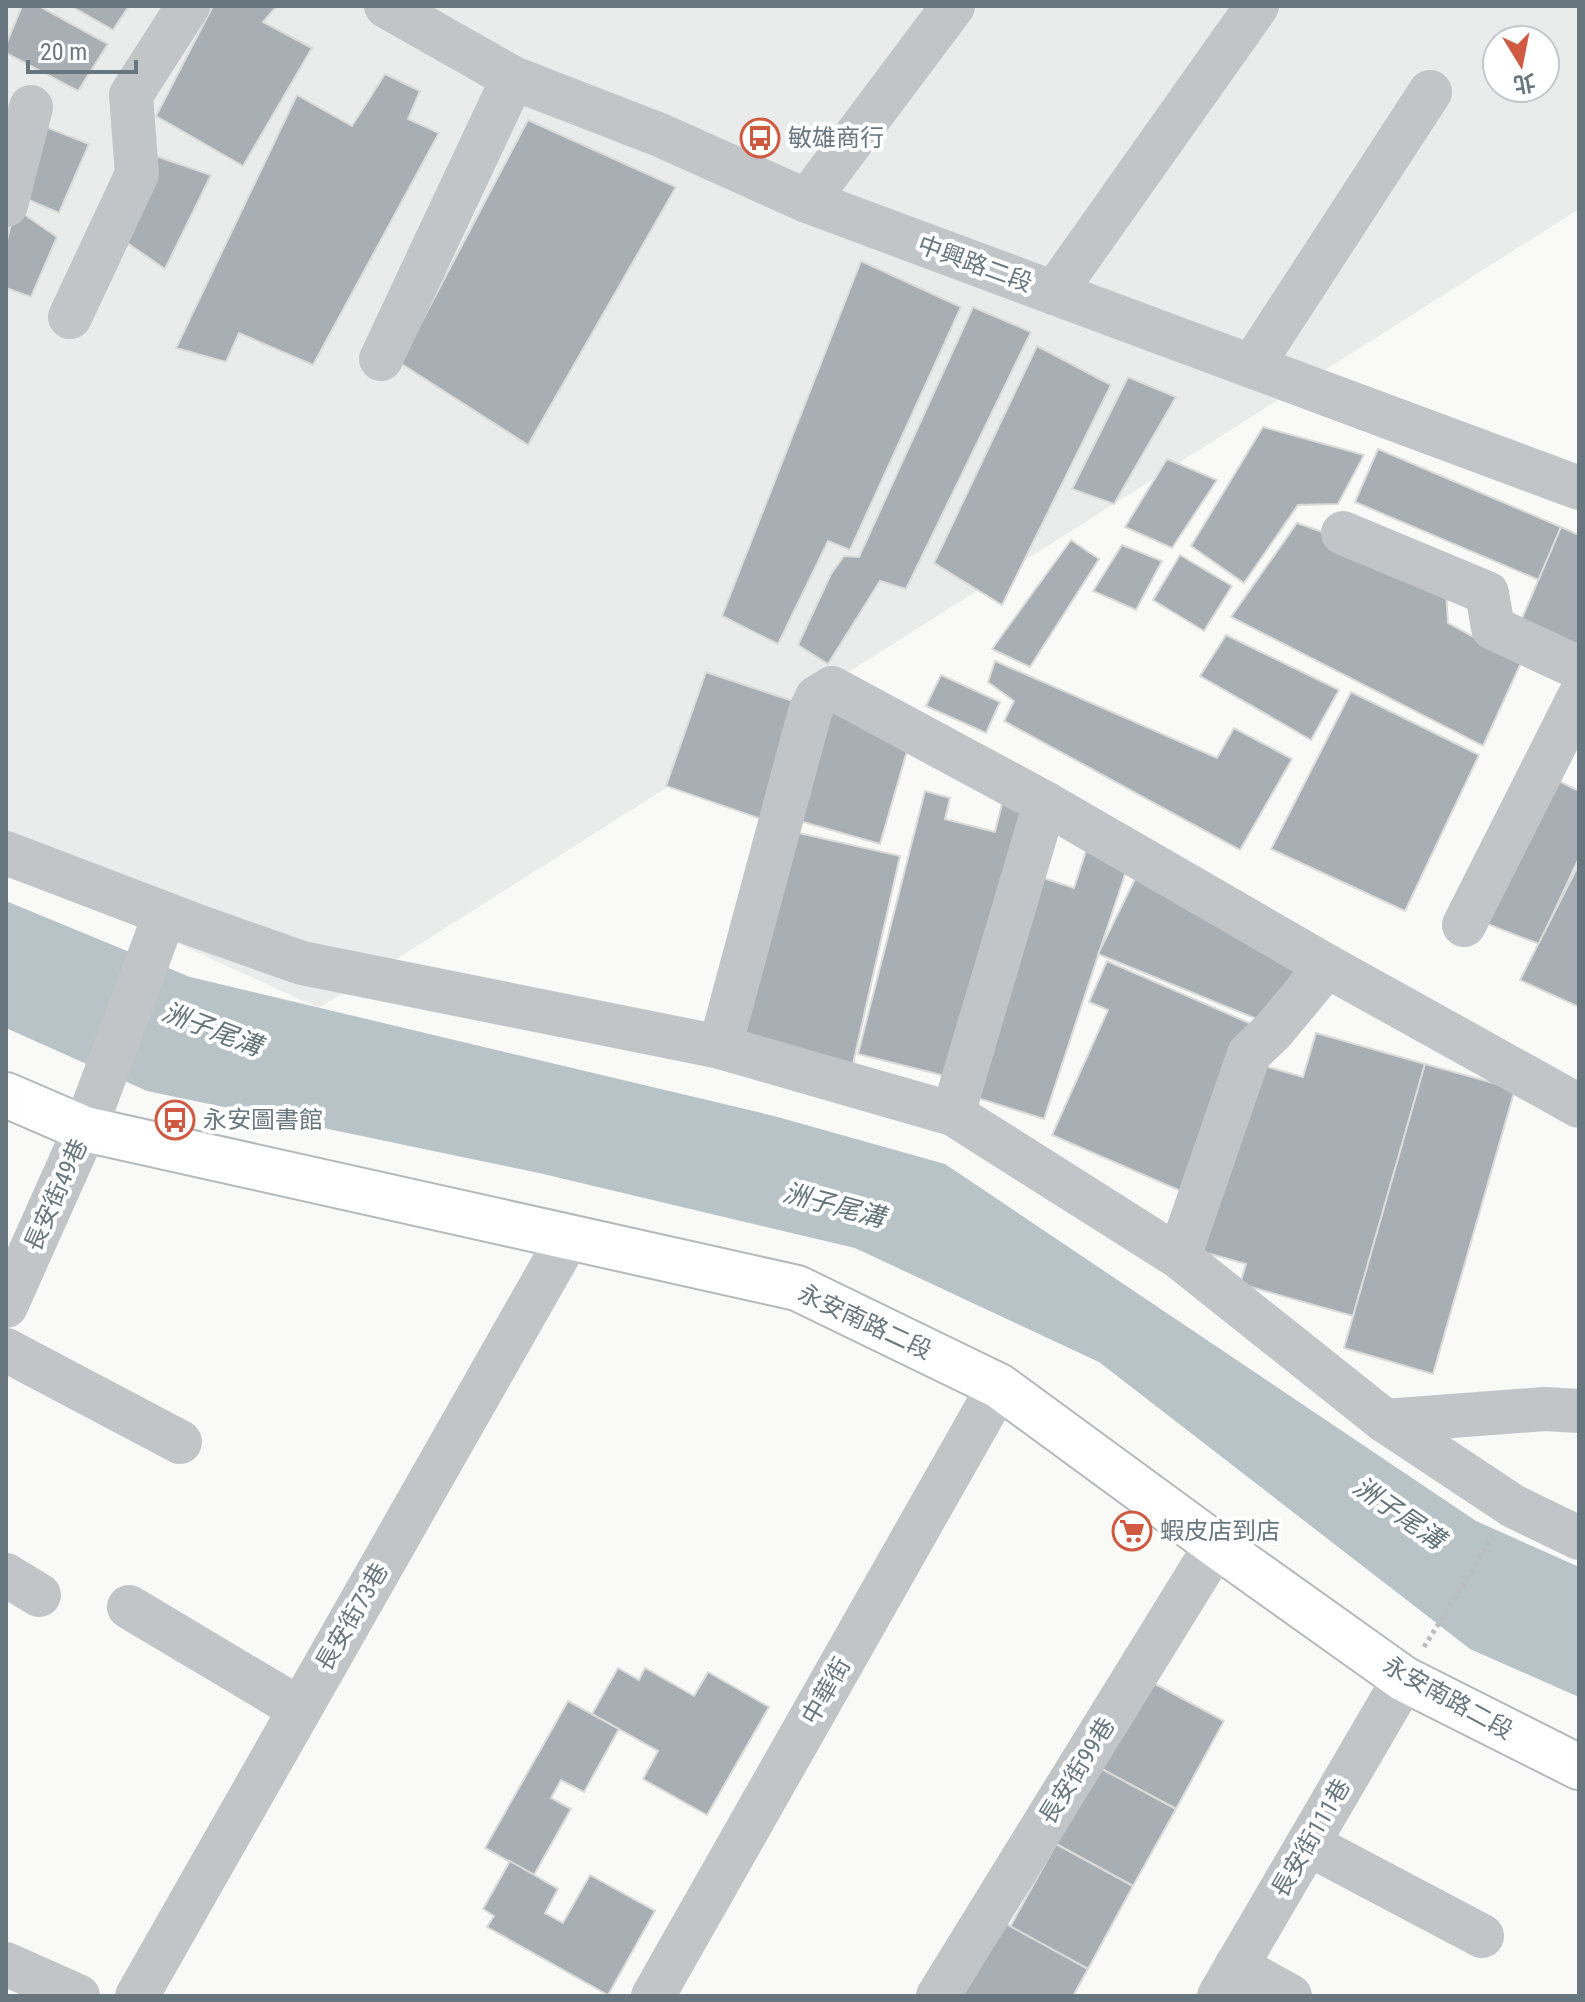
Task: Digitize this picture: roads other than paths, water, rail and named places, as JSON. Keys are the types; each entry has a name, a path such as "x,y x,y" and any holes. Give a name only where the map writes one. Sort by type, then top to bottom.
{"main road":[{"name":"永安南路二段","path":"6,1095 85,1129 797,1288 999,1386 1404,1679 1579,1767"}],"street":[{"path":"70,317 137,174 131,95 188,6"},
{"path":"807,201 953,6"},
{"path":"1054,293 1257,6"},
{"name":"中興路二段","path":"415,13 513,78 660,135 807,201 1579,488"},
{"path":"381,359 513,78"},
{"path":"1252,366 1430,92"},
{"path":"6,205 31,107"},
{"path":"1343,533 1487,593 1493,628 1579,668"},
{"path":"720,1047 810,712 817,697 832,688 1045,803 1327,966 1579,1106"},
{"path":"1464,925 1566,758 1579,697"},
{"path":"953,1114 1045,803"},
{"path":"6,853 302,963 720,1047 953,1114 1179,1257 1385,1421 1513,1506 1579,1538"},
{"name":"長安街49巷","path":"6,1306 85,1129 165,914"},
{"path":"1179,1257 1249,1054 1273,1031 1327,966"},
{"name":"長安街73巷","path":"137,1996 568,1238"},
{"path":"6,1350 180,1442"},
{"name":"中華街","path":"653,1996 999,1386"},
{"path":"1385,1421 1545,1409 1579,1411"},
{"name":"長安街99巷","path":"938,1996 1216,1545"},
{"path":"129,1607 300,1709"},
{"name":"長安街111巷","path":"1228,1981 1404,1679"},
{"path":"1308,1844 1482,1936"},
{"path":"6,1964 78,1996"},
{"path":"1228,1981 1290,1996"}],"water":[{"name":"洲子尾溝","path":"6,901 190,977 774,1116 945,1164 1476,1521 1579,1567 1579,1697 1470,1649 1099,1362 855,1248 539,1173 147,1091 6,1028"}],"place":[{"name":"敏雄商行","path":"760,138"},
{"name":"永安圖書館","path":"175,1120"},
{"name":"蝦皮店到店","path":"1132,1531"}]}
